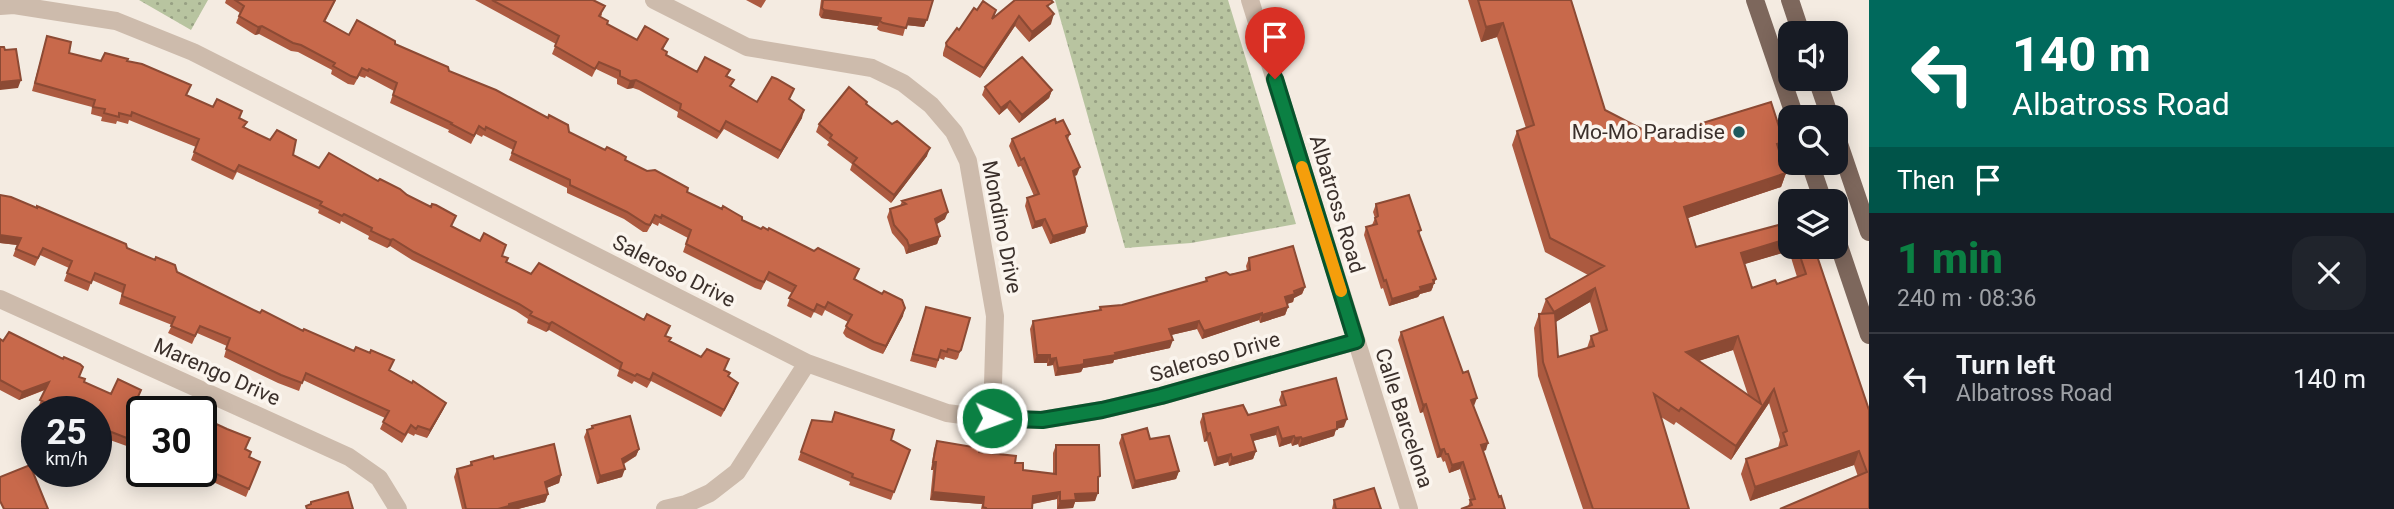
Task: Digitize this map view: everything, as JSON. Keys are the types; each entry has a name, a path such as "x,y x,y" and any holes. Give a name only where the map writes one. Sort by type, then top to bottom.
{"main road":[{"path":"1755,0 1791,105"},
{"path":"1790,0 1797,21"},
{"path":"1848,170 1869,232"},
{"path":"1843,259 1869,335"}],"street":[{"name":"Mondino Drive","path":"654,0 747,47 872,68 902,82 931,105 954,132 968,161 995,316 992,418"},
{"name":"Albatross Road","path":"1250,0 1356,341"},
{"name":"Saleroso Drive","path":"0,6 14,5 116,21 193,52 807,363 947,413 1042,420 1102,410 1356,341"},
{"name":"Marengo Drive","path":"0,299 349,457 379,478 398,509"},
{"name":"Calle Barcelona","path":"1356,341 1409,509"},
{"path":"665,509 710,493 737,472 807,363"}],"green space":[{"path":"139,0 208,0 191,30"},
{"path":"1055,0 1228,0 1296,224 1191,243 1125,248"}],"building":[{"path":"235,0 335,0 324,21 349,35 357,20 395,41 395,44 448,67 449,71 496,90 548,118 549,115 568,125 569,132 605,150 607,147 619,153 626,157 625,160 647,171 655,170 688,188 687,192 722,209 723,206 742,217 742,220 761,229 769,228 814,251 818,248 859,269 854,279 882,294 884,291 902,300 905,308 886,346 874,342 849,329 846,326 852,315 828,302 825,308 817,304 814,311 789,298 796,286 769,272 764,282 758,280 686,244 691,230 662,215 661,218 655,215 650,225 646,224 570,185 570,180 512,153 516,142 479,126 474,136 393,95 397,83 369,69 368,71 362,68 357,78 351,76 333,66 335,63 239,16 244,6"},
{"path":"492,0 593,0 605,6 599,16 608,21 607,24 637,40 645,26 668,39 662,49 667,52 666,55 697,72 705,57 730,70 726,76 734,80 730,86 757,102 772,77 794,89 789,99 804,110 781,151 726,121 720,132 680,109 681,104 636,80 630,81 620,76 620,71 599,62 595,69 555,46 559,36"},
{"path":"823,0 933,0 927,20 909,18 906,28 883,23 881,18 824,10"},
{"path":"1015,0 1051,0 1053,2 1047,6 1054,14 1032,32 1019,16 984,68 947,46 946,43 957,28 959,30 974,8 977,10 983,1 996,10 992,19"},
{"path":"1478,0 1571,0 1605,110 1657,137 1771,102 1778,124 1780,175 1684,207 1696,247 1778,225 1778,242 1741,253 1752,288 1775,280 1777,284 1806,274 1801,259 1818,259 1869,410 1869,509 1780,509 1867,472 1859,451 1755,487 1746,459 1787,445 1783,433 1787,431 1774,389 1736,446 1681,408 1679,411 1654,394 1689,509 1593,509 1543,362 1539,314 1555,313 1558,357 1594,346 1591,336 1607,330 1595,288 1554,312 1546,299 1604,266 1550,238 1517,131 1534,125 1503,23 1486,27","holes":["1738,336 1761,404 1686,352"]},
{"path":"47,36 71,42 69,53 101,61 105,53 128,59 127,61 142,64 191,85 186,95 213,107 217,99 242,111 239,118 247,122 243,127 270,140 277,130 296,140 293,155 319,168 329,153 378,181 380,179 431,207 432,204 436,205 456,216 451,226 480,241 484,233 506,245 502,256 508,258 506,262 531,274 539,263 644,320 647,314 670,326 665,336 671,338 669,341 701,357 707,349 729,359 724,370 738,383 724,410 653,373 650,380 620,369 622,363 552,322 549,324 530,315 532,312 519,304 393,239 371,231 372,228 344,214 342,216 320,205 322,202 239,165 235,172 194,152 199,139 132,112 131,116 119,113 119,117 104,113 105,109 93,107 95,100 35,83"},
{"path":"0,47 5,50 16,49 21,80 2,82 0,85"},
{"path":"1022,57 1052,90 1022,115 1010,101 1001,108 985,87"},
{"path":"849,87 892,124 897,121 930,148 894,195 853,163 857,158 830,138 832,135 819,124"},
{"path":"1055,119 1056,123 1063,120 1070,134 1066,136 1080,167 1073,171 1087,226 1053,236 1045,219 1035,222 1027,198 1039,194 1024,158 1021,160 1012,139"},
{"path":"941,190 948,212 935,219 940,236 909,246 894,225 890,209 906,204 902,201"},
{"path":"0,195 37,206 126,244 127,248 155,260 156,257 175,265 177,272 260,313 262,310 303,331 304,329 354,351 356,347 370,353 371,350 394,360 389,370 412,383 413,381 446,403 430,430 418,426 416,429 411,425 405,435 383,422 389,411 306,373 302,383 281,375 226,349 230,338 200,326 195,336 171,326 175,317 122,296 125,285 95,273 91,283 67,273 72,261 43,248 38,258 16,249 21,238 0,235"},
{"path":"1409,195 1421,230 1418,231 1436,279 1433,280 1434,283 1420,287 1421,290 1392,299 1366,227 1377,224 1376,204"},
{"path":"1293,246 1305,287 1285,297 1288,307 1204,331 1199,321 1169,329 1173,340 1115,353 1116,355 1084,360 1084,364 1080,365 1058,368 1056,358 1037,355 1033,321 1101,310 1100,307 1122,305 1207,281 1206,278 1226,272 1230,275 1250,270 1249,258"},
{"path":"926,307 970,318 959,352 941,350 938,360 913,354"},
{"path":"1443,317 1463,373 1468,371 1477,398 1471,400 1488,443 1481,445 1505,509 1461,509 1472,505 1470,500 1475,499 1463,462 1452,465 1444,449 1440,450 1426,404 1423,405 1401,332"},
{"path":"9,332 63,359 64,357 80,364 83,367 79,377 85,379 84,382 111,394 118,379 141,390 138,396 126,396 126,438 112,432 112,396 42,396 49,382 22,392 0,380 0,339 3,341"},
{"path":"1336,378 1347,419 1337,422 1337,429 1302,439 1294,436 1282,439 1278,427 1251,435 1256,451 1232,458 1231,454 1217,458 1210,433 1207,434 1203,414 1243,405 1248,415 1286,405 1282,392"},
{"path":"835,412 894,430 891,440 910,450 894,492 852,477 853,474 801,452 812,420 832,422"},
{"path":"630,416 639,449 622,459 625,469 600,476 587,430 593,428 592,426"},
{"path":"217,424 250,438 245,449 251,452 249,457 260,462 249,489 217,474"},
{"path":"1147,428 1150,439 1169,436 1179,471 1135,481 1122,435"},
{"path":"937,441 979,448 979,452 1016,456 1015,463 1023,463 1023,470 1056,474 1056,445 1099,445 1098,493 1075,494 1076,500 1060,501 1060,492 1033,496 1032,509 986,509 983,507 984,497 933,492 936,462 933,462"},
{"path":"554,444 561,475 545,482 548,494 498,509 466,509 457,469 493,456 494,459"},
{"path":"21,469 21,487 39,487 48,509 4,509 0,501 0,477"},
{"path":"1374,488 1381,509 1336,509 1334,500"},
{"path":"348,492 353,509 307,509 306,506 311,502"}],"slow traffic":[{"path":"1302,167 1341,291"}],"place":[{"name":"Mo-Mo Paradise","path":"1739,132"}],"route":[{"path":"992,418 1042,420 1102,410 1356,341 1275,79"}]}
